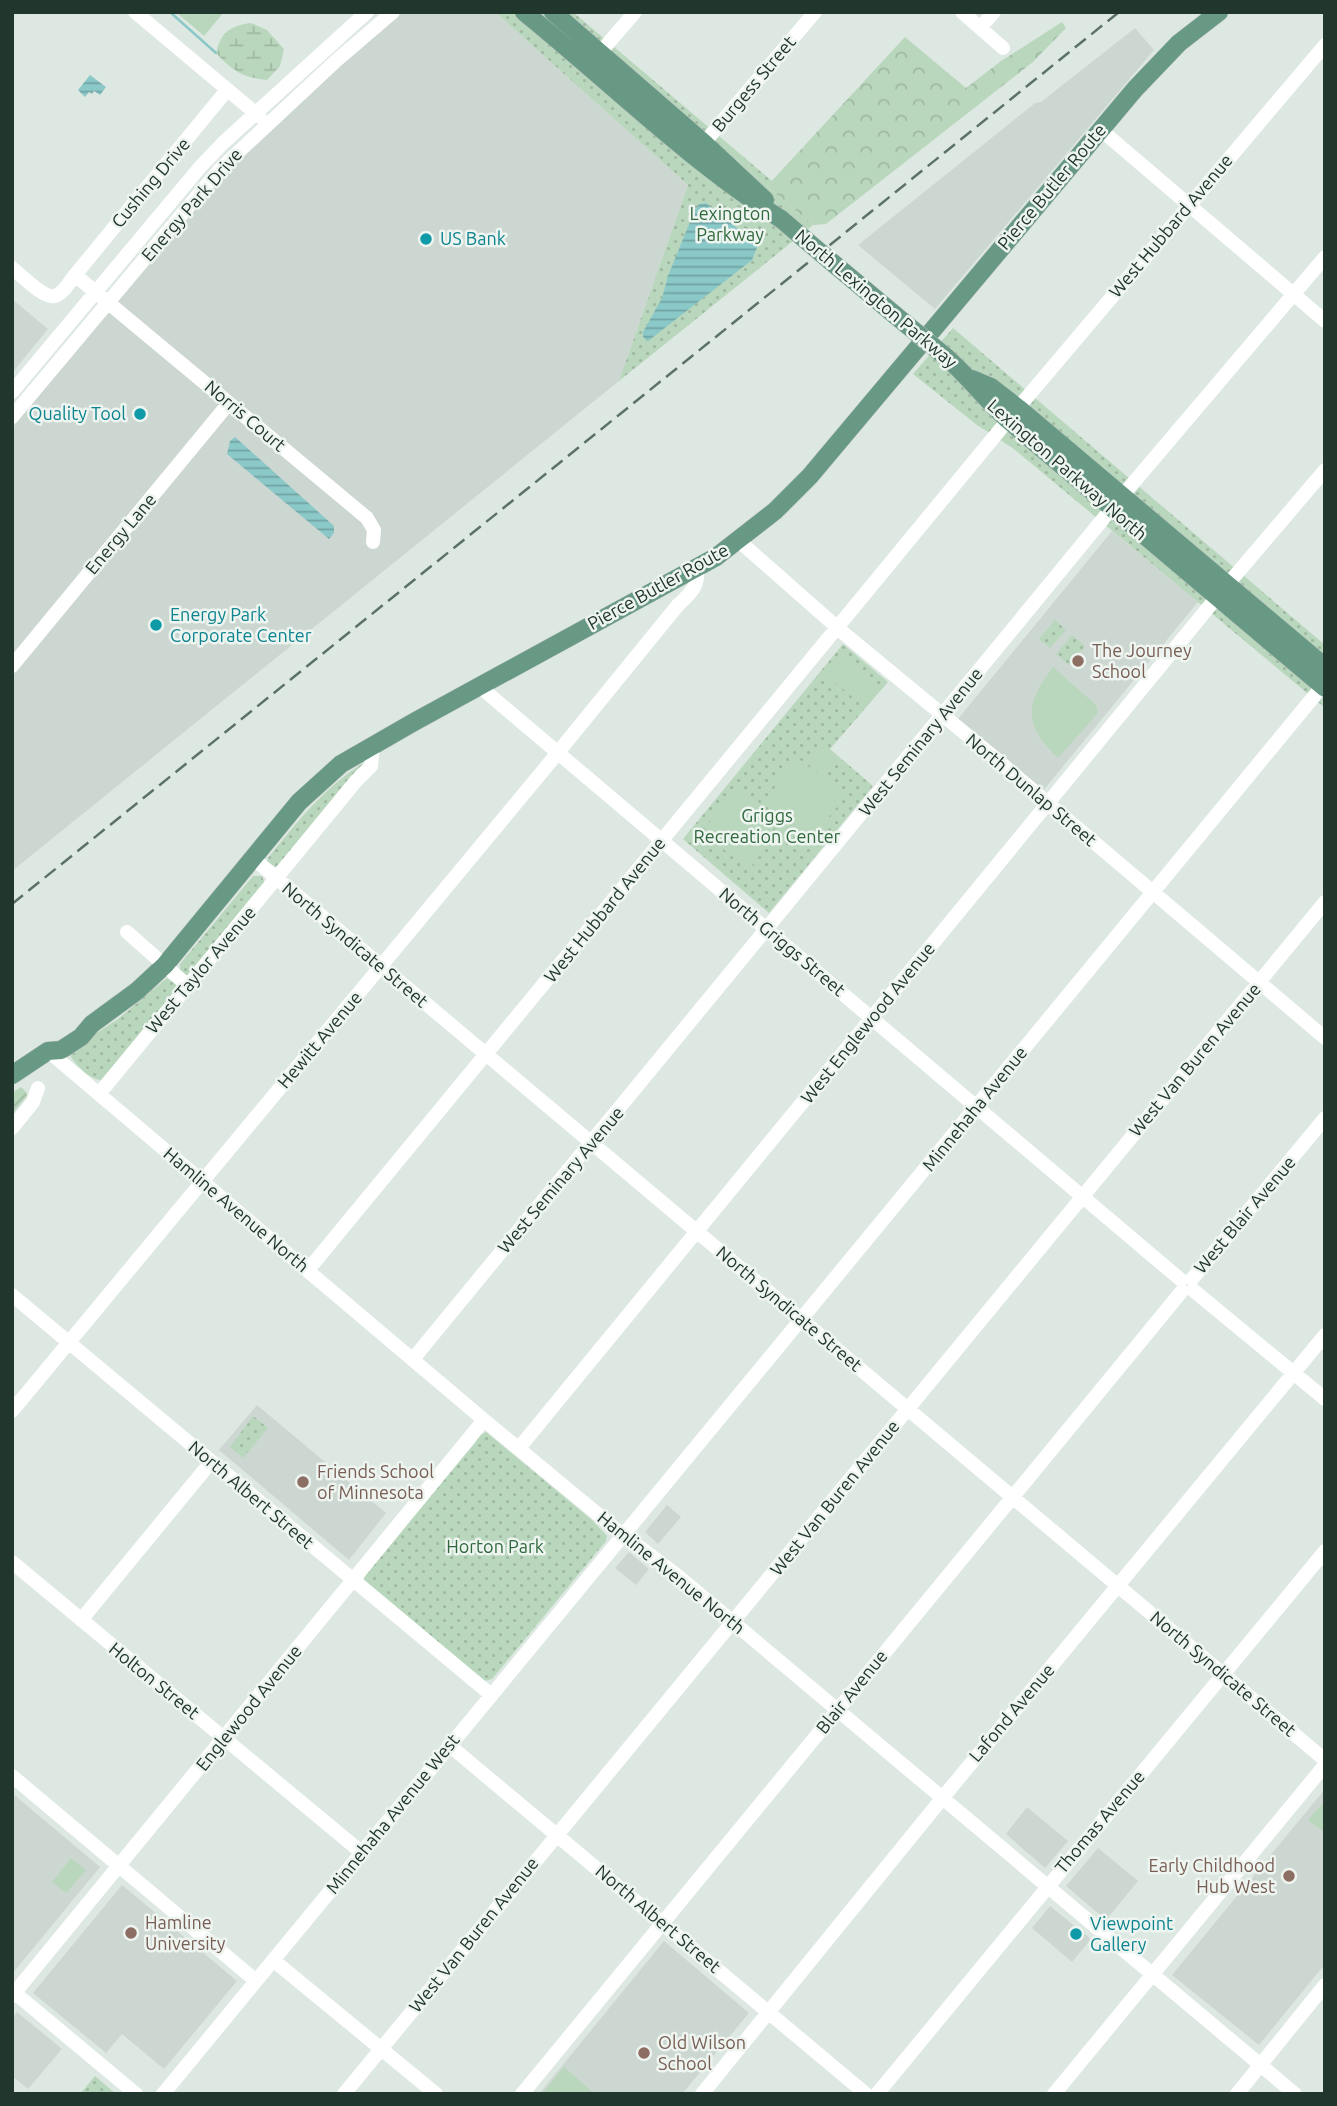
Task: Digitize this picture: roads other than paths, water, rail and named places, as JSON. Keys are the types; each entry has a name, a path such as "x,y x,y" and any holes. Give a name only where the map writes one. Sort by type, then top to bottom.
{"main road":[{"path":"524,12 698,149"},
{"path":"554,12 698,149"},
{"name":"Pierce Butler Route","path":"12,1074 48,1051 64,1048 81,1037 92,1024 137,991 164,965 313,788 341,764 697,568 739,541 775,511 810,476 1164,58 1219,12"},
{"name":"North Lexington Parkway","path":"698,149 755,189 781,219 971,379"},
{"name":"Lexington Parkway North","path":"971,379 983,397 1013,414 1223,591 1324,686"},
{"name":"Lexington Parkway North","path":"1223,591 1325,667"}],"street":[{"path":"135,12 267,124"},
{"name":"Energy Park Drive","path":"12,417 201,166 255,113 367,12"},
{"name":"Energy Park Drive","path":"12,392 220,169 393,12"},
{"path":"600,54 635,12"},
{"name":"Burgess Street","path":"698,149 815,12"},
{"path":"962,12 1003,48"},
{"path":"981,28 994,12"},
{"name":"West Hubbard Avenue","path":"308,1270 1013,414 1325,45"},
{"name":"Cushing Drive","path":"12,268 48,295 55,296 61,292 227,90"},
{"path":"1101,130 1325,321"},
{"name":"West Seminary Avenue","path":"413,1359 1117,502 1325,257"},
{"name":"Norris Court","path":"75,275 367,518 374,530 373,542"},
{"name":"Energy Lane","path":"12,666 229,403"},
{"name":"West Englewood Avenue","path":"519,1448 1325,470"},
{"name":"North Dunlap Street","path":"739,541 838,628 1325,1038"},
{"name":"Hewitt Avenue","path":"12,1411 678,605 694,590 698,579 697,568"},
{"name":"North Griggs Street","path":"480,686 1325,1399"},
{"name":"Minnehaha Avenue","path":"624,1534 1324,686"},
{"name":"West Taylor Avenue","path":"99,1094 366,772 373,762 373,745"},
{"name":"North Syndicate Street","path":"254,859 1325,1760"},
{"name":"West Van Buren Avenue","path":"344,2094 1325,902"},
{"path":"127,932 188,986"},
{"name":"Hamline Avenue North","path":"48,1051 484,1420 943,1797 1295,2094"},
{"path":"12,1128 33,1102 38,1088"},
{"name":"West Blair Avenue","path":"1187,1285 1325,1118"},
{"name":"Blair Avenue","path":"522,2094 1187,1285"},
{"name":"North Albert Street","path":"12,1295 490,1694"},
{"name":"Lafond Avenue","path":"702,2094 943,1797 1325,1335"},
{"name":"Englewood Avenue","path":"14,1994 484,1420"},
{"path":"81,1620 211,1462"},
{"name":"Minnehaha Avenue West","path":"163,2094 624,1534"},
{"name":"Thomas Avenue","path":"877,2094 1325,1551"},
{"name":"Holton Street","path":"12,1562 361,1852"},
{"name":"North Albert Street","path":"449,1745 866,2094"},
{"path":"1054,2094 1325,1765"},
{"path":"12,1776 256,1980"},
{"path":"273,1960 436,2094"},
{"path":"1237,2094 1325,1985"},
{"path":"14,1994 136,2094"}],"water":[{"path":"90,75 106,87 100,95 94,91 85,97 78,90"},
{"path":"706,203 758,245 752,260 648,341 643,337 643,332 662,298 694,212 699,204"},
{"path":"235,437 334,526 334,533 329,539 227,454 230,441"}],"waterway":[{"path":"170,12 216,53"}],"railway":[{"path":"12,904 1119,12"}],"place":[{"name":"US Bank","path":"426,239"},
{"name":"Quality Tool","path":"140,414"},
{"name":"Energy Park Corporate Center","path":"156,625"},
{"name":"The Journey School","path":"1078,661"},
{"name":"Friends School of Minnesota","path":"303,1482"},
{"name":"Early Childhood Hub West","path":"1289,1876"},
{"name":"Hamline University","path":"131,1933"},
{"name":"Viewpoint Gallery","path":"1076,1934"},
{"name":"Old Wilson School","path":"644,2053"}],"park label":[{"name":"Lexington Parkway","path":"730,224"},
{"name":"Griggs Recreation Center","path":"767,826"},
{"name":"Horton Park","path":"495,1547"}]}
